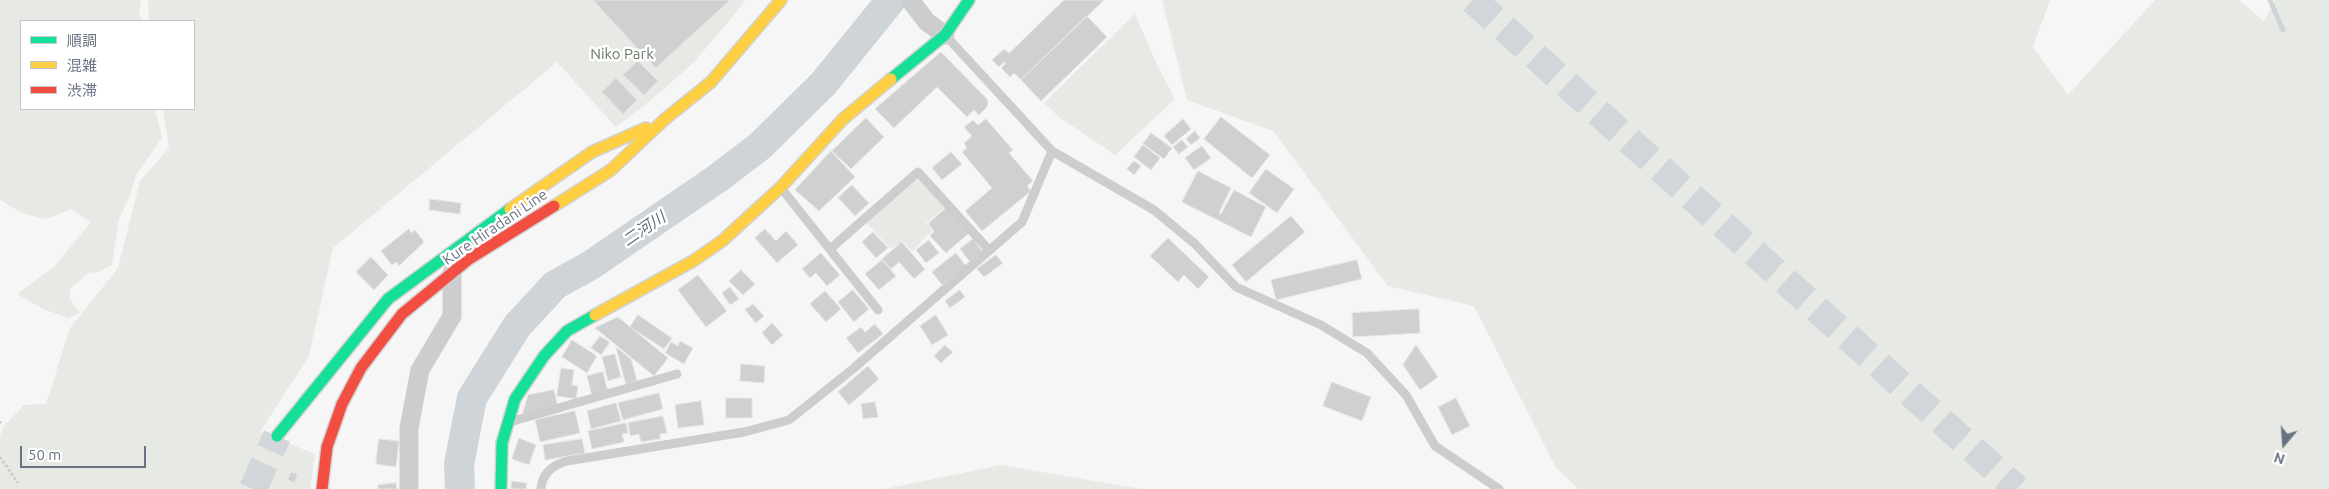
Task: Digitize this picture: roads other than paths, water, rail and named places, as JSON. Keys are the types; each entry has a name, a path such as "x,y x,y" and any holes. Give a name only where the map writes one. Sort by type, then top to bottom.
{"main road":[{"name":"Kure Hiradani Line","path":"322,489 327,447 342,404 361,368 402,314 469,259 611,170 665,119 711,82 781,0"},
{"path":"501,489 502,443 514,399 544,356 567,331 693,261 722,240 780,187 842,120 945,35 969,0"},
{"name":"Kure Hiradani Line","path":"277,436 388,299 455,248 592,152 665,119"}],"street":[{"path":"910,0 927,22 945,35"},
{"path":"409,489 410,428 420,370 452,316 452,273"}],"lane":[{"path":"945,35 1052,151 1154,210 1194,244 1236,287 1321,325 1368,353 1406,395 1434,446 1499,489"},
{"path":"542,489 545,476 550,469 567,461 744,432 789,420 854,368 1022,222 1052,151"},
{"path":"830,249 918,172 989,250"},
{"path":"780,187 878,310"},
{"path":"508,422 677,374"}],"waterway":[{"name":"二河川","path":"460,489 459,464 472,398 517,326 555,285 591,265 718,178 760,146 823,84 891,0"},
{"path":"2270,0 2283,30"}],"tunnel":[{"path":"1473,0 2017,489"},
{"path":"253,489 277,436"}],"park label":[{"name":"Niko Park","path":"622,54"}]}
